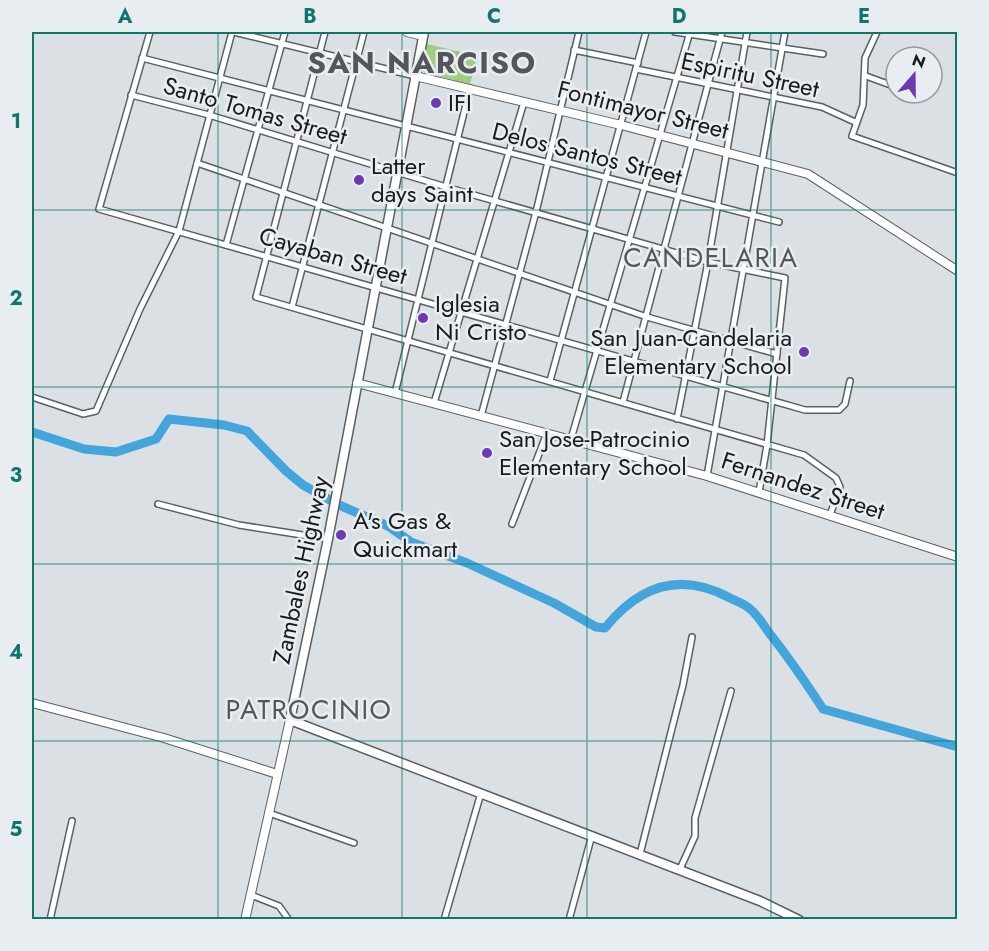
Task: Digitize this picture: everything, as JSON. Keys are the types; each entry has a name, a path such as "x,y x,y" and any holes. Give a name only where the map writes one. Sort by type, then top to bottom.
{"main road":[{"name":"Zambales Highway","path":"290,720 328,539 396,171 424,34"},
{"path":"290,720 680,869 760,901 799,920"}],"street":[{"path":"131,95 150,32"},
{"path":"32,397 82,414 96,411 140,309 179,231 219,76 233,32"},
{"name":"Fontimayor Street","path":"233,32 762,160 817,179 957,271"},
{"path":"226,244 285,32"},
{"path":"325,32 256,297 804,455 836,478 840,487 830,515"},
{"path":"292,307 364,32"},
{"path":"407,32 424,34"},
{"path":"481,416 536,212 558,109 579,32"},
{"path":"550,381 608,177 646,32"},
{"path":"675,32 823,54"},
{"path":"623,402 722,32"},
{"path":"677,419 708,262 747,32"},
{"path":"707,476 751,214 785,32"},
{"path":"877,32 865,58 863,105 855,122 852,136 957,173"},
{"path":"571,439 689,33"},
{"name":"Espiritu Street","path":"574,50 676,77 822,107 855,122"},
{"name":"Delos Santos Street","path":"142,58 779,222"},
{"path":"866,76 884,83"},
{"path":"396,393 470,88"},
{"name":"Santo Tomas Street","path":"131,95 209,115 446,187 708,262 785,278 777,354"},
{"name":"Cayaban Street","path":"131,95 99,209 375,286 770,401 817,412 839,410 845,404 850,381"},
{"path":"434,403 524,102"},
{"path":"196,163 647,317 731,343 777,354 770,401 767,445 759,492"},
{"name":"Fernandez Street","path":"357,383 707,476 957,557"},
{"path":"512,524 547,433"},
{"path":"158,504 239,525 328,539"},
{"path":"640,854 683,685 692,637"},
{"path":"680,869 695,836 695,818 731,691"},
{"path":"32,704 164,738 277,774"},
{"path":"245,920 290,720"},
{"path":"444,920 481,792"},
{"path":"269,813 354,843"},
{"path":"50,920 72,821"},
{"path":"569,920 592,835"},
{"path":"251,895 279,906 289,920"}],"green space":[{"path":"427,44 478,56 470,84 419,71"}],"waterway":[{"path":"32,432 84,449 116,452 156,439 169,419 224,425 247,431 303,485 339,505 388,526 411,542 467,563 554,603 596,627 605,628 632,602 661,587 694,585 712,590 743,604 756,614 823,709 958,747"}],"place":[{"name":"IFI","path":"436,103"},
{"name":"Latter days Saint","path":"359,180"},
{"name":"Iglesia Ni Cristo","path":"423,318"},
{"name":"San Juan-Candelaria Elementary School","path":"804,352"},
{"name":"San Jose-Patrocinio Elementary School","path":"487,453"},
{"name":"A's Gas & Quickmart","path":"341,535"}],"district":[{"name":"SAN NARCISO","path":"422,63"},
{"name":"CANDELARIA","path":"711,258"},
{"name":"PATROCINIO","path":"309,710"}]}
